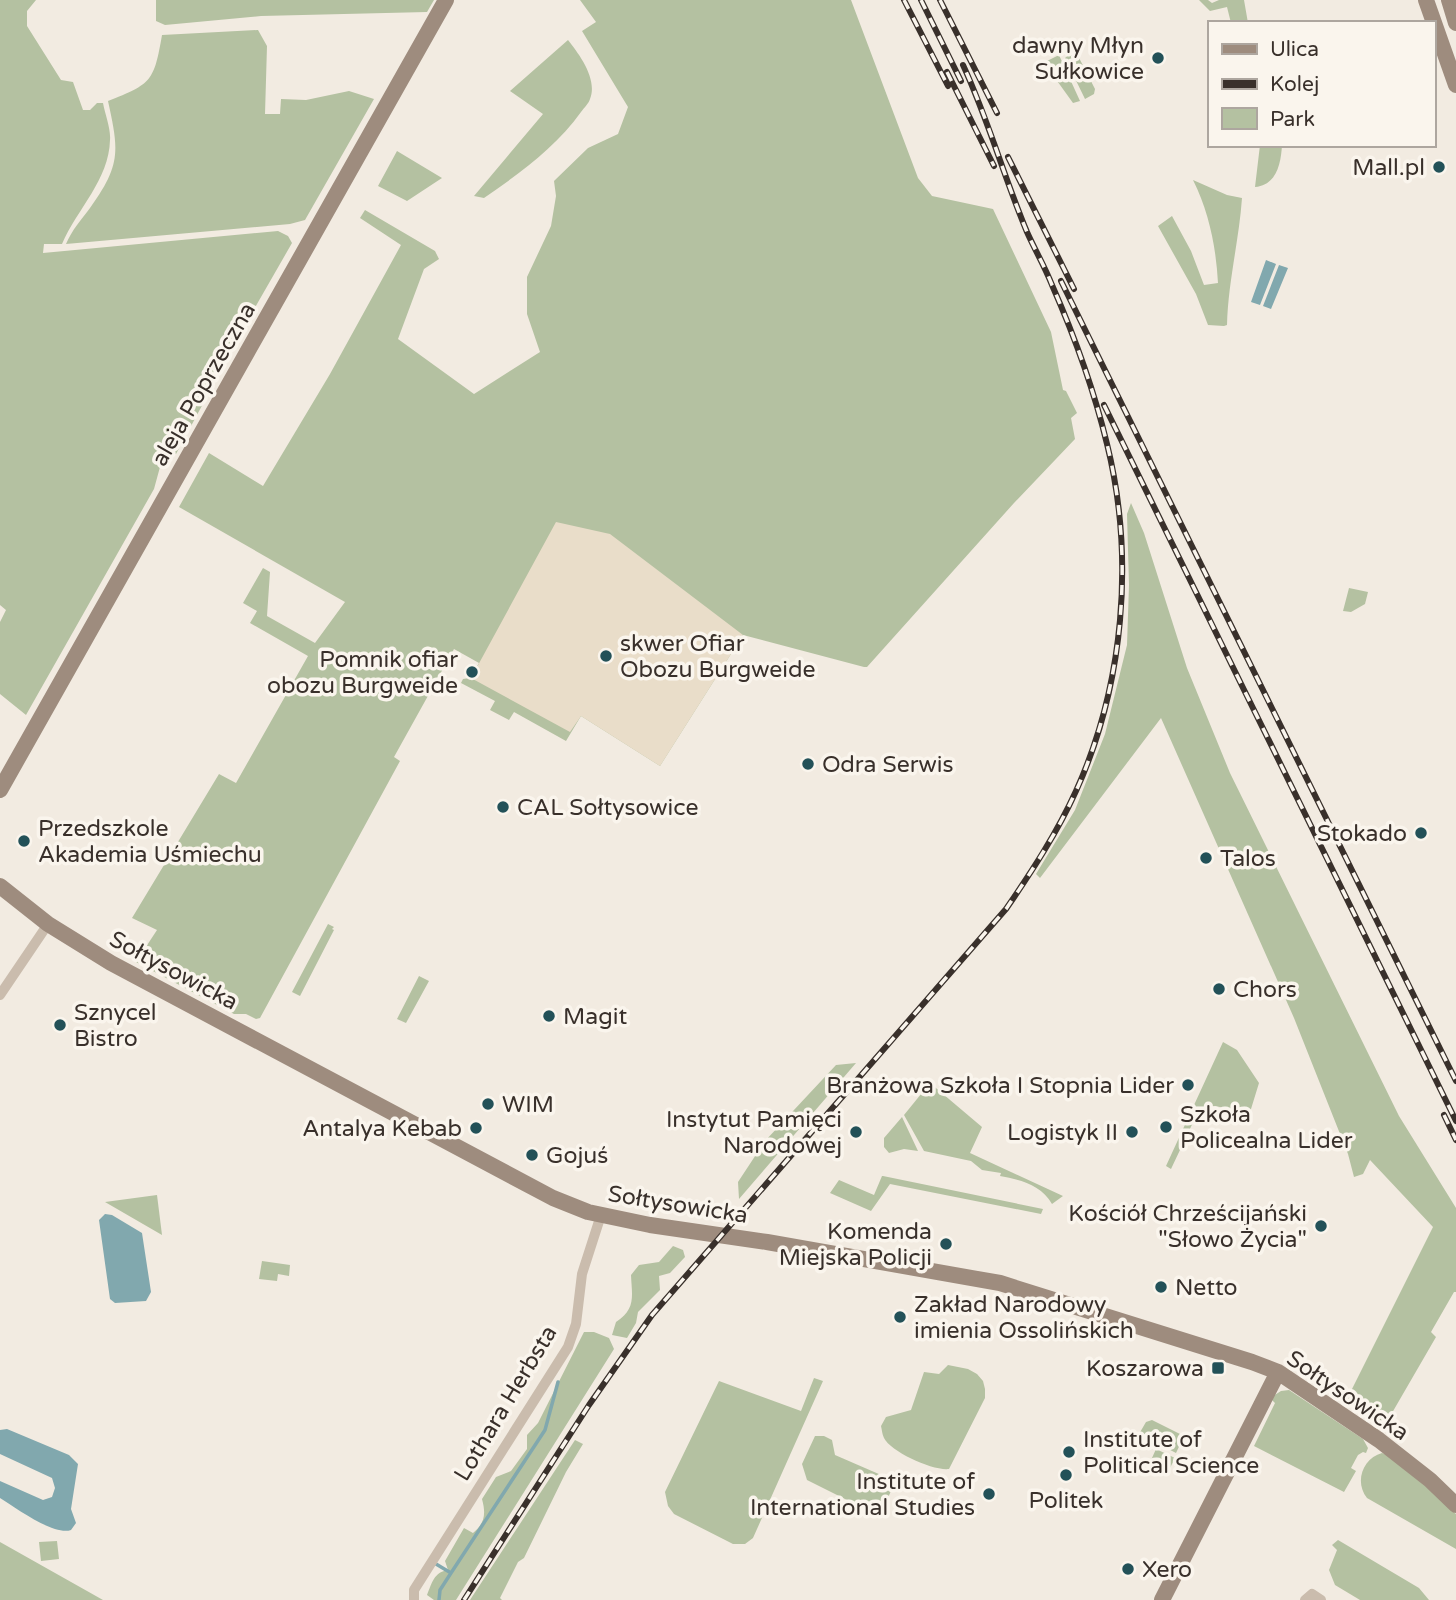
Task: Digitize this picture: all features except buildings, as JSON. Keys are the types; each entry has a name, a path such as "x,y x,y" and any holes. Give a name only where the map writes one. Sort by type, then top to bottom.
{"street":[{"name":"aleja Poprzeczna","path":"0,790 446,0"},
{"path":"1426,0 1433,21"},
{"path":"1449,0 1456,23"},
{"path":"1435,26 1456,85"},
{"name":"Sołtysowicka","path":"0,886 48,924 111,963 553,1198 601,1215 650,1225 777,1243 1000,1283 1204,1346 1278,1372 1379,1440 1430,1480 1456,1505"},
{"path":"0,995 48,924"},
{"name":"Lothara Herbsta","path":"414,1600 414,1590 445,1538 568,1347 576,1324 582,1274 601,1215"},
{"path":"1162,1600 1278,1372"},
{"path":"1305,1600 1312,1594 1321,1600"}],"green space":[{"path":"0,0 36,0 27,11 27,26 61,80 73,82 83,110 90,110 97,103 103,103 110,131 108,155 98,181 62,244 44,244 43,253 278,231 288,236 292,243 176,454 163,456 154,489 26,715 0,694 0,622 6,610 0,605"},
{"path":"156,0 434,0 427,12 261,16 165,25 156,21"},
{"path":"580,0 851,0 918,178 932,196 993,209 1051,332 1063,390 1077,413 1071,418 1075,439 867,667 743,635 660,766 581,716 566,741 514,712 509,720 490,710 495,701 461,683 463,679 470,678 479,663 454,649 394,757 400,761 260,1018 234,1014 136,962 157,930 132,918 219,774 236,783 308,656 250,623 257,611 243,603 263,568 270,572 267,616 315,643 345,602 179,507 209,453 263,486 330,374 401,245 360,218 365,210 435,251 439,259 424,269 398,339 474,394 540,352 527,314 527,277 551,226 556,196 554,181 588,148 618,134 628,107 582,31 596,22"},
{"path":"1199,0 1212,3 1219,0 1244,0 1248,21 1230,21 1227,7 1210,11"},
{"path":"258,30 267,46 265,114 280,114 281,99 306,100 349,91 374,99 305,220 290,224 66,244 100,193 112,168 115,145 108,101 134,90 148,79 153,72 162,35"},
{"path":"568,40 589,75 592,91 589,102 560,137 536,159 484,198 474,196 543,114 510,91"},
{"path":"1075,50 1095,89 1094,94 1085,99 1065,58"},
{"path":"1059,55 1080,101 1073,103 1050,71 1047,61"},
{"path":"1260,147 1282,147 1279,166 1273,178 1255,187"},
{"path":"397,151 442,178 407,201 378,186"},
{"path":"1193,180 1227,195 1242,198 1227,325 1224,326 1208,325 1196,294 1158,226 1172,216 1191,251 1204,285 1218,283 1211,230"},
{"path":"1131,503 1144,533 1187,668 1230,773 1399,1116 1456,1208 1456,1292 1431,1332 1436,1337 1385,1425 1347,1399 1433,1227 1370,1160 1363,1174 1354,1177 1348,1154 1294,1018 1161,718 1040,878 1036,874 1075,810 1105,734 1127,645 1127,514"},
{"path":"1349,588 1368,592 1365,604 1351,612 1343,611"},
{"path":"328,924 334,927 334,930 300,996 292,992"},
{"path":"419,976 429,981 406,1023 397,1019"},
{"path":"1223,1042 1237,1050 1259,1083 1247,1122 1237,1119 1233,1111 1223,1108 1210,1106 1201,1110 1171,1169 1166,1166"},
{"path":"856,1063 739,1199 738,1182 765,1141 836,1065"},
{"path":"930,1083 982,1127 970,1153 1063,1196 1052,1204 1042,1192 1030,1184 1000,1176 1001,1173 982,1170 971,1161 924,1151 904,1115"},
{"path":"902,1117 918,1151 904,1149 889,1153 884,1147 884,1138"},
{"path":"882,1176 1043,1209 1041,1214 890,1184 871,1211 830,1193 839,1180 874,1195"},
{"path":"157,1195 162,1235 105,1202"},
{"path":"673,1246 683,1250 685,1257 670,1273 659,1276 660,1290 638,1312 636,1323 627,1338 612,1335 616,1322 630,1307 631,1275 639,1265 659,1262"},
{"path":"262,1261 290,1265 289,1276 278,1274 277,1281 259,1279"},
{"path":"584,1332 594,1332 609,1338 614,1349 456,1600 434,1600 427,1595 434,1579 448,1570 445,1561 464,1528 473,1533 480,1526 484,1514 482,1499 496,1477 511,1471 527,1449 527,1435 538,1423"},
{"path":"948,1365 968,1369 977,1374 983,1381 985,1398 949,1469 942,1469 923,1464 895,1449 883,1436 881,1426 886,1417 911,1410 924,1372 939,1374"},
{"path":"814,1378 823,1381 753,1538 745,1544 733,1544 674,1514 668,1506 665,1492 719,1381 801,1411"},
{"path":"1289,1390 1363,1439 1368,1448 1366,1453 1358,1455 1351,1468 1356,1471 1344,1492 1254,1446 1275,1403 1270,1398 1281,1391"},
{"path":"1152,1420 1184,1436 1176,1453 1139,1434 1146,1422"},
{"path":"815,1436 832,1440 835,1455 888,1478 891,1491 886,1502 855,1504 807,1480 802,1464"},
{"path":"575,1440 583,1444 566,1472 524,1558 518,1562 500,1598 502,1600 470,1600"},
{"path":"1156,1449 1175,1458 1166,1476 1148,1467"},
{"path":"1382,1453 1430,1489 1456,1514 1456,1549 1367,1498 1361,1485 1362,1471 1370,1460"},
{"path":"1338,1540 1419,1588 1429,1600 1360,1600 1335,1585 1329,1570 1337,1550 1332,1545"},
{"path":"57,1541 59,1559 41,1561 39,1542"},
{"path":"0,1542 103,1600 0,1600"}],"shaded area":[{"name":"skwer Ofiar Obozu Burgweide","path":"556,522 610,534 743,635 660,766 581,716 570,732 471,678"}],"water":[{"path":"1266,260 1276,264 1260,305 1251,302"},
{"path":"1279,265 1288,268 1271,309 1263,306"},
{"path":"105,1214 112,1215 142,1233 151,1292 146,1301 115,1303 110,1299 99,1220"},
{"path":"7,1429 69,1455 78,1464 71,1509 76,1523 71,1530 64,1531 45,1525 0,1498 0,1481 43,1500 52,1497 55,1488 52,1478 0,1454 0,1430"}],"waterway":[{"path":"451,1573 545,1430 558,1382"},
{"path":"436,1564 451,1573 440,1590 439,1600"}],"railway":[{"path":"904,0 948,86"},
{"path":"921,0 961,81"},
{"path":"940,0 997,113"},
{"path":"464,1600 589,1405 652,1315 1006,909 1061,822 1092,750 1105,708 1120,620 1121,531 1116,487 1102,424 1083,363 1049,278 1027,232 963,65"},
{"path":"947,72 994,166"},
{"path":"1008,157 1074,289"},
{"path":"1061,281 1456,1081"},
{"path":"1104,405 1456,1121"},
{"path":"1444,1115 1456,1140"}],"place":[{"name":"dawny Młyn Sułkowice","path":"1158,58"},
{"name":"Mall.pl","path":"1439,167"},
{"name":"skwer Ofiar Obozu Burgweide","path":"606,656"},
{"name":"Pomnik ofiar obozu Burgweide","path":"472,672"},
{"name":"Odra Serwis","path":"808,764"},
{"name":"CAL Sołtysowice","path":"503,807"},
{"name":"Stokado","path":"1421,833"},
{"name":"Przedszkole Akademia Uśmiechu","path":"24,841"},
{"name":"Talos","path":"1206,858"},
{"name":"Chors","path":"1219,989"},
{"name":"Magit","path":"549,1016"},
{"name":"Sznycel Bistro","path":"60,1025"},
{"name":"Branżowa Szkoła I Stopnia Lider","path":"1188,1085"},
{"name":"WIM","path":"488,1104"},
{"name":"Szkoła Policealna Lider","path":"1166,1127"},
{"name":"Antalya Kebab","path":"476,1128"},
{"name":"Instytut Pamięci Narodowej","path":"856,1132"},
{"name":"Logistyk II","path":"1132,1132"},
{"name":"Gojuś","path":"532,1155"},
{"name":"Kościół Chrześcijański \"Słowo Życia\"","path":"1321,1226"},
{"name":"Komenda Miejska Policji","path":"946,1244"},
{"name":"Netto","path":"1161,1287"},
{"name":"Zakład Narodowy imienia Ossolińskich","path":"900,1317"},
{"name":"Koszarowa","path":"1218,1368"},
{"name":"Institute of Political Science","path":"1069,1452"},
{"name":"Politek","path":"1066,1475"},
{"name":"Institute of International Studies","path":"989,1494"},
{"name":"Xero","path":"1128,1569"}]}
